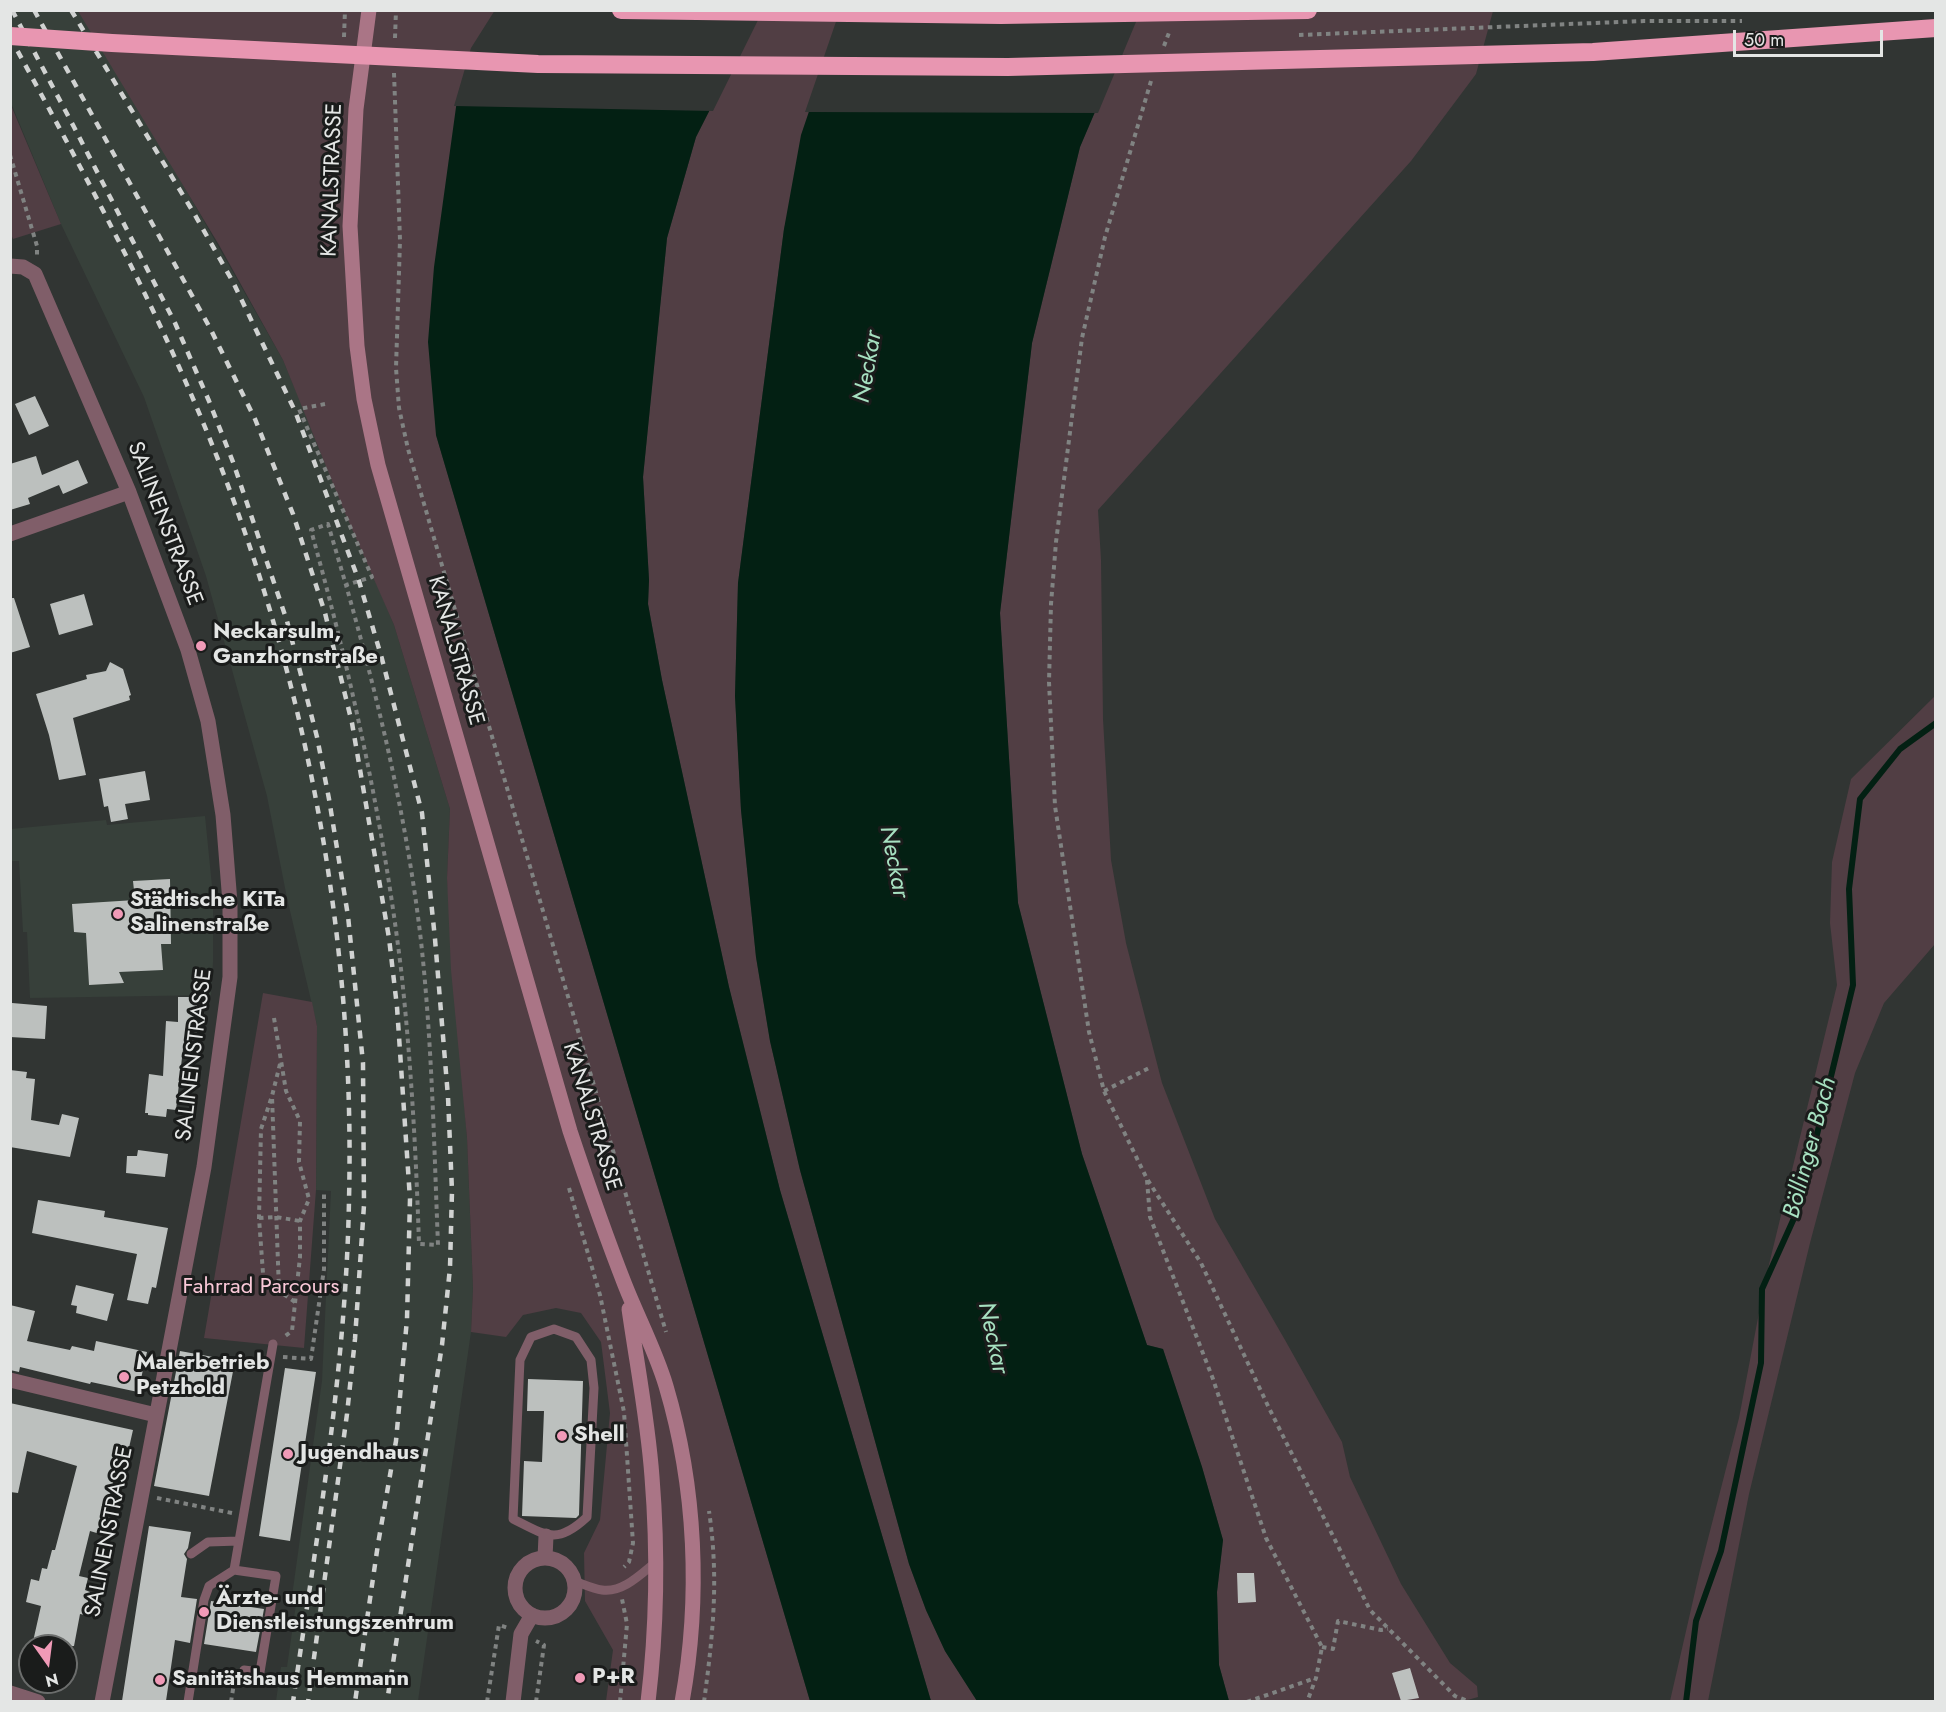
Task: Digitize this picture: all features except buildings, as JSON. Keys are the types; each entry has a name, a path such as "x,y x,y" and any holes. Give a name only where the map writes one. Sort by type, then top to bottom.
{"highway":[{"path":"621,10 1001,15 1308,10"},
{"path":"10,36 538,63 1008,66 1593,52 1935,28"}],"main road":[{"name":"KANALSTRASSE","path":"369,10 356,109 350,226 357,346 364,399 378,465 570,1131 625,1285 666,1385 685,1468 692,1530 693,1597 688,1667 682,1701"},
{"name":"KANALSTRASSE","path":"625,1285 652,1476 656,1562 655,1639 649,1694"},
{"path":"639,1701 649,1694"}],"street":[{"name":"SALINENSTRASSE","path":"23,269 129,492 188,650 208,721 223,815 230,903 230,977 204,1167 102,1701"},
{"path":"10,534 129,492"},
{"path":"10,1380 156,1415"},
{"path":"545,1558 546,1536"},
{"path":"545,1558 558,1561 568,1570 574,1581 575,1592 571,1603 564,1611 554,1616 543,1618 532,1615 517,1599 515,1588 517,1578 528,1563 545,1558"},
{"path":"513,1701 521,1634 532,1615"},
{"path":"10,1693 38,1701"}],"lane":[{"path":"554,1329 576,1337 591,1360 594,1388 587,1516 571,1532 546,1536 513,1520 520,1360 531,1337 554,1329"},
{"path":"234,1570 273,1344"},
{"path":"191,1554 208,1542 239,1541"},
{"path":"574,1581 603,1591 621,1587 656,1562"},
{"path":"188,1701 204,1600 209,1586 234,1570 276,1576 260,1672 244,1670"}],"path":[{"path":"395,40 396,10"},
{"path":"1161,54 1173,20"},
{"path":"1299,35 1644,21 1749,21"},
{"path":"394,72 400,240 396,368 401,418 408,449 667,1335"},
{"path":"1153,76 1105,237 1082,338 1056,542 1051,604 1049,682 1054,806 1089,1032 1104,1090 1147,1179 1201,1263 1274,1417 1370,1610 1455,1696 1470,1701"},
{"path":"10,155 37,246 38,263 23,269"},
{"path":"326,404 299,409 372,577 346,585"},
{"path":"328,524 346,585 372,676 399,799 421,941 430,1066 438,1245 419,1244 414,1101 400,967 377,810 350,684 311,530 328,524"},
{"path":"273,1344 292,1331 300,1257 300,1221 309,1198 299,1162 300,1121 286,1091 274,1018"},
{"path":"281,1060 261,1129 259,1218 264,1287 279,1291 295,1302"},
{"path":"1104,1090 1149,1068"},
{"path":"272,1096 279,1291"},
{"path":"1147,1179 1150,1217 1213,1378 1266,1538 1322,1647 1316,1678 1307,1701"},
{"path":"271,1356 311,1359 324,1269 324,1194"},
{"path":"259,1218 276,1217 300,1221"},
{"path":"141,1495 244,1515"},
{"path":"704,1701 714,1618 716,1576 708,1503"},
{"path":"1322,1647 1333,1649 1338,1621 1381,1630 1388,1629"},
{"path":"231,1701 234,1683 244,1670"},
{"path":"1247,1701 1316,1678"}],"shaded area":[{"path":"10,11 84,11 283,360 394,625 450,809 447,878 467,1138 473,1288 471,1332 418,1701 276,1701 281,1667 287,1667 297,1597 292,1596 322,1381 331,1191 316,1190 317,1026 287,898 267,796 206,576 144,397 61,224 11,103"},
{"name":"Städtische KiTa Salinenstraße","path":"205,816 213,896 211,995 30,998 27,932 23,932 19,861 11,861 11,829 106,820 107,825"}],"green space":[{"path":"78,11 499,11 436,435 810,1701 606,1701 613,1650 585,1601 584,1553 600,1520 610,1413 601,1342 581,1313 556,1308 523,1315 506,1337 471,1332 473,1288 467,1138 451,970 447,878 450,809 394,625 345,513 283,360 219,245"},
{"path":"760,11 843,11 784,229 738,583 735,696 741,810 756,957 770,1041 800,1170 909,1564 926,1610 945,1651 977,1701 931,1701 780,1190 729,987 662,680 648,604 649,579 643,477 667,238 696,137"},
{"path":"1138,11 1493,11 1476,74 1411,161 1098,510 1101,560 1103,719 1111,860 1126,943 1162,1083 1215,1219 1342,1442 1350,1477 1401,1584 1450,1663 1477,1686 1478,1697 1464,1701 1229,1701 1219,1665 1217,1592 1223,1540 1202,1467 1163,1349 1147,1345 1082,1154 1018,903 1000,613 1032,343 1080,147"},
{"path":"10,103 61,224 13,239 10,232"},
{"path":"1935,696 1935,944 1884,1003 1855,1073 1810,1243 1749,1494 1708,1701 1670,1701 1700,1570 1739,1418 1765,1281 1837,985 1830,923 1832,862 1851,779"},
{"name":"Fahrrad Parcours","path":"263,993 312,1002 317,1026 316,1190 304,1348 204,1338"}],"water":[{"path":"760,11 696,137 667,238 643,477 649,580 648,604 662,680 729,987 780,1190 931,1701 810,1701 436,435 428,342 434,267 457,100"},
{"name":"Neckar","path":"843,11 1138,11 1080,147 1032,343 1000,613 1018,903 1082,1154 1147,1345 1163,1349 1202,1467 1223,1540 1217,1592 1219,1665 1229,1701 977,1701 945,1651 926,1610 909,1564 800,1170 770,1041 756,957 741,810 735,696 738,583 784,229 801,135"}],"pier":[{"path":"495,10 763,10 713,111 454,106 471,48"},
{"path":"840,10 1141,10 1098,113 805,112"}],"waterway":[{"name":"Böllinger Bach","path":"1686,1702 1696,1621 1721,1551 1761,1363 1762,1289 1800,1205 1853,985 1849,889 1860,799 1900,749 1936,723"}],"railway":[{"path":"12,10 175,323 209,401 233,462 287,621 317,737 329,799 348,916 363,1063 364,1205 355,1339 347,1414 308,1702"},
{"path":"34,10 210,328 255,419 293,514 325,613 352,723 389,938 397,1007 410,1199 407,1319 396,1441 355,1702"},
{"path":"71,10 233,282 295,411 359,581 422,813 448,1097 452,1191 450,1268 442,1345 387,1702"},
{"path":"10,37 97,198 151,307 224,475 255,562 282,651 304,741 322,832 335,923 344,1015 349,1108 347,1263 329,1451 293,1702"}],"place":[{"name":"Neckarsulm, Ganzhornstraße","path":"201,646"},
{"name":"Städtische KiTa Salinenstraße","path":"118,914"},
{"name":"Malerbetrieb Petzhold","path":"124,1377"},
{"name":"Shell","path":"562,1436"},
{"name":"Jugendhaus","path":"288,1454"},
{"name":"Ärzte- und Dienstleistungszentrum","path":"204,1612"},
{"name":"P+R","path":"580,1678"},
{"name":"Sanitätshaus Hemmann","path":"160,1680"}]}
